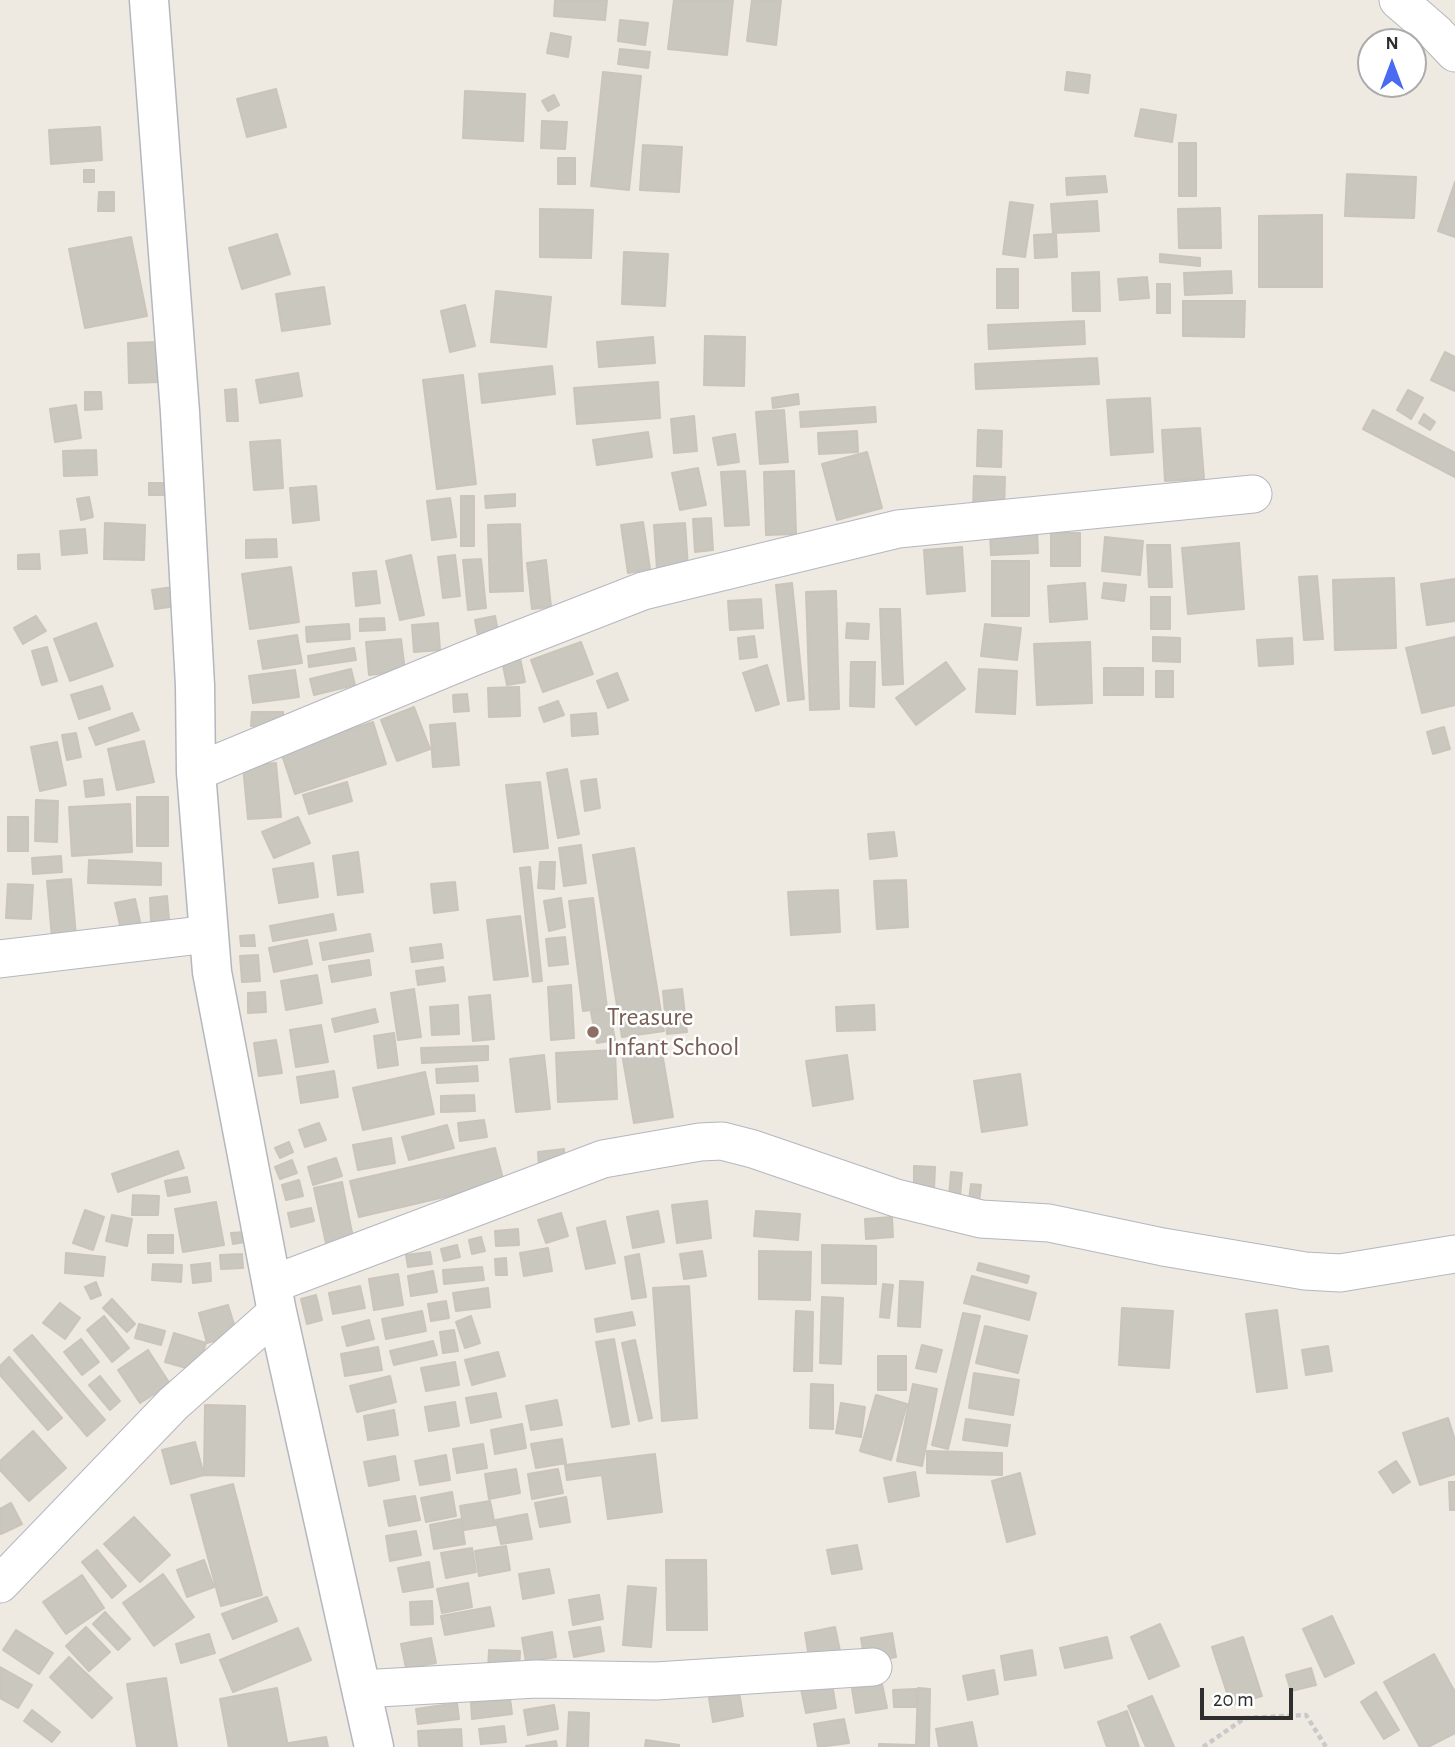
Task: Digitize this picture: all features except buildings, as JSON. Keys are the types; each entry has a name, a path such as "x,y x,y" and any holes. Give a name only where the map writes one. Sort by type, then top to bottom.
{"street":[{"path":"149,0 180,412 195,685 196,772 212,972 275,1298 374,1747"},
{"path":"1398,0 1455,53"},
{"path":"196,772 471,658 643,591 898,529 1253,495"},
{"path":"0,959 209,934"},
{"path":"0,1584 275,1298 603,1159 701,1142 722,1142 753,1149 896,1198 981,1219 1049,1223 1163,1247 1305,1271 1340,1273 1455,1254"},
{"path":"361,1689 536,1679 656,1681 873,1667"}],"path":[{"path":"1203,1747 1245,1718 1306,1715 1326,1747"}],"place":[{"name":"Treasure Infant School","path":"593,1032"}]}
